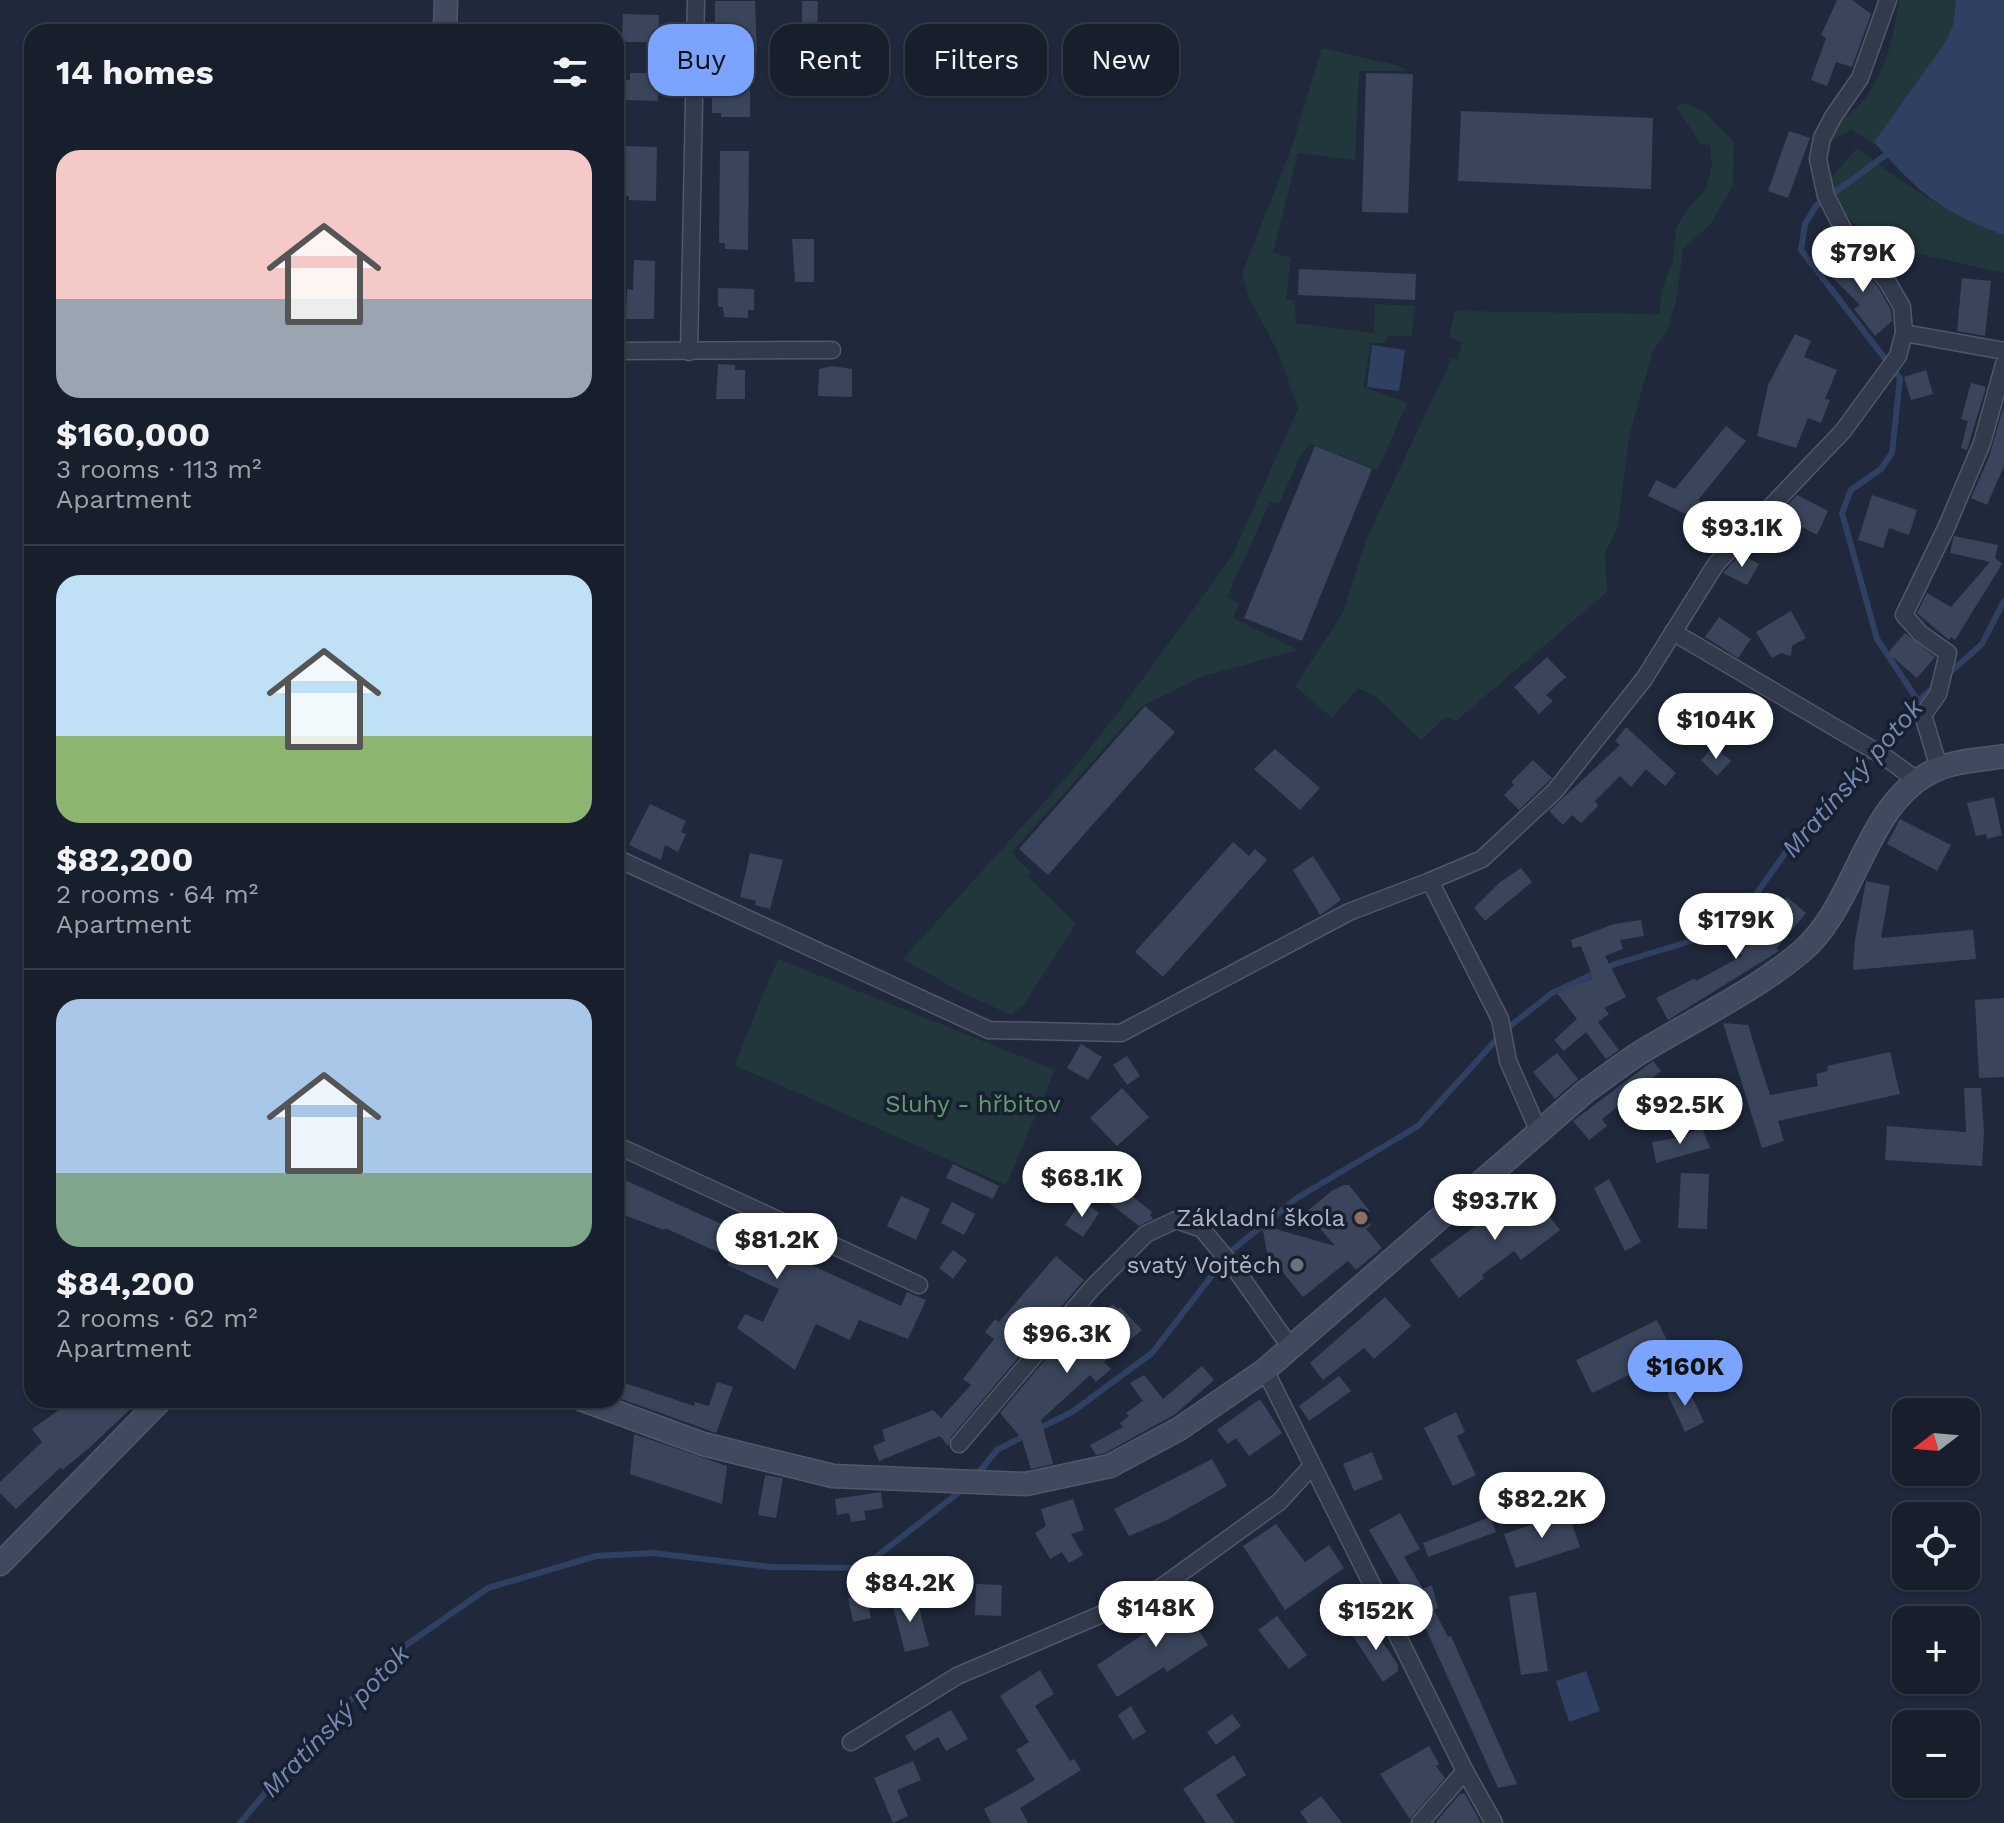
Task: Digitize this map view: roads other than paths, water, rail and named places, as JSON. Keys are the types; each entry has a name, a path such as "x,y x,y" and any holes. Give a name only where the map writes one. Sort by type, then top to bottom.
{"street":[{"path":"445,24 446,0"},
{"path":"689,352 696,0"},
{"path":"624,862 989,1030 1121,1033 1349,912 1482,859 1555,791 1644,679 1716,564 1843,431 1898,356 1904,333 1902,307 1887,281 1844,231 1826,196 1818,159 1822,138 1860,78 1886,6 1869,0"},
{"path":"1904,333 2004,351"},
{"path":"624,351 832,350"},
{"path":"1939,768 1923,715 1938,694 1948,653 1921,634 1904,615 1947,526 1982,443 2004,364"},
{"path":"1673,632 1885,757 1918,781"},
{"path":"605,1408 703,1444 833,1476 987,1485 1026,1484 1110,1466 1179,1429 1265,1370 1586,1091 1643,1050 1765,981 1805,949 1831,915 1890,809 1918,781 1939,768 2004,756"},
{"path":"1430,881 1500,1019 1508,1061 1539,1132"},
{"path":"624,1149 919,1285"},
{"path":"959,1444 1093,1287 1146,1234 1176,1220 1202,1229 1236,1270 1291,1348"},
{"path":"1265,1370 1465,1771 1494,1823"},
{"path":"0,1564 153,1408"},
{"path":"851,1742 957,1676 1156,1591 1279,1502 1312,1466"},
{"path":"1420,1823 1465,1771"}],"water":[{"path":"1956,0 2004,0 2004,235 1963,218 1932,199 1904,175 1874,142 1946,41 1953,25"},
{"path":"1372,345 1405,350 1399,391 1367,387"},
{"path":"1586,1671 1600,1711 1569,1722 1556,1681"}],"waterway":[{"path":"1890,152 1816,206 1805,224 1801,250 1900,378 1892,453 1881,469 1851,490 1842,513 1877,639 1918,701"},
{"name":"Mratínský potok","path":"1946,676 1982,644 2004,601"},
{"name":"Mratínský potok","path":"1036,1430 1072,1412 1152,1353 1231,1251 1297,1198 1418,1126 1505,1030 1552,993 1615,964 1714,934 1752,900 1805,825 1913,706 1935,686"},
{"name":"Mratínský potok","path":"974,1478 997,1450 1026,1435"},
{"name":"Mratínský potok","path":"240,1823 293,1760 399,1650 488,1588 596,1556 653,1553 771,1567 862,1568 967,1486"}],"place":[{"name":"Základní škola","path":"1361,1218"},
{"name":"svatý Vojtěch","path":"1297,1265"}],"park label":[{"name":"Sluhy - hřbitov","path":"973,1104"}]}
